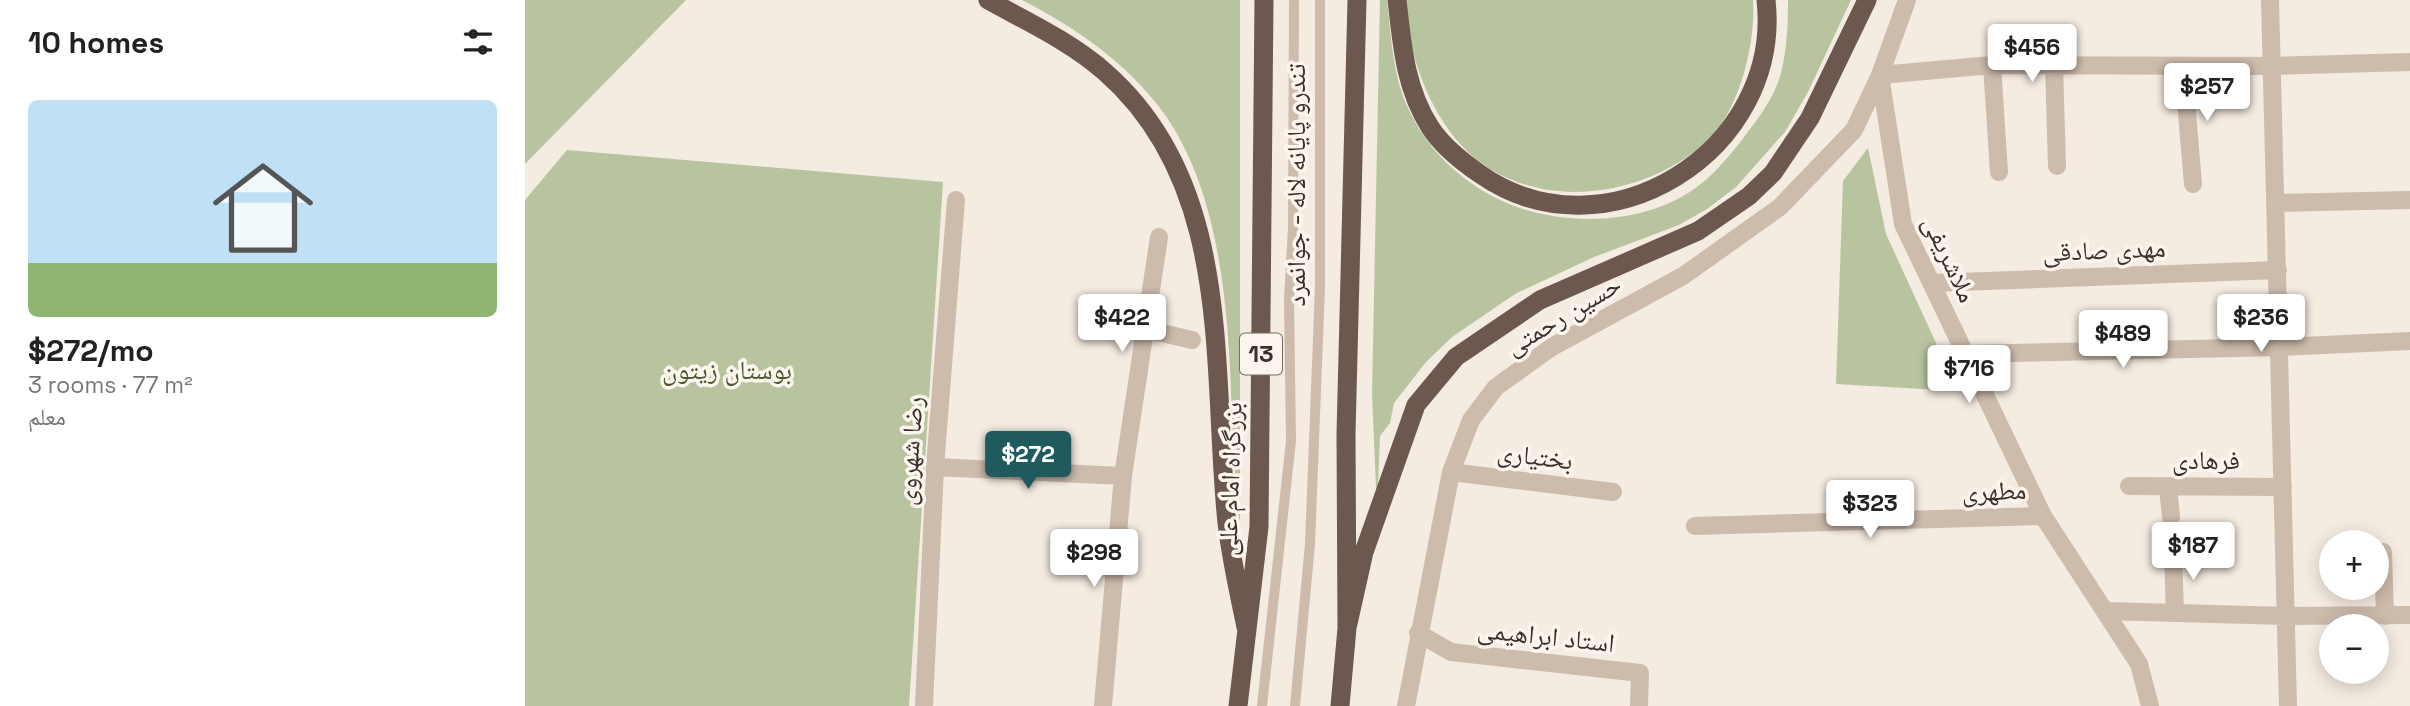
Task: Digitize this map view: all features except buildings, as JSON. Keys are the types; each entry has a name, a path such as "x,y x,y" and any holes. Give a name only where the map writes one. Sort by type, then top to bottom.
{"highway":[{"path":"988,0 1058,38 1105,72 1147,116 1181,177 1201,239 1215,311 1227,524 1246,627"},
{"name":"بزرگراه امام علی","path":"1238,706 1259,527 1264,0"},
{"path":"1340,706 1347,628 1346,434 1357,0"},
{"path":"1397,0 1405,66 1417,102 1430,128 1458,159 1520,197 1549,205 1593,206 1644,193 1687,172 1717,146 1739,114 1762,64 1766,0"},
{"path":"1347,628 1364,552 1384,490 1416,405 1424,395 1456,357 1540,300 1698,231 1749,196 1773,173 1811,118 1867,0"}],"street":[{"name":"ملاشریفی","path":"1907,0 1880,75 1903,224 2043,516 2139,664 2150,706"},
{"path":"2270,0 2288,706"},
{"path":"1880,75 1992,65 2273,66 2410,62"},
{"path":"1992,65 1999,172"},
{"path":"2054,65 2057,166"},
{"path":"2183,66 2193,184"},
{"name":"حسین رحمتی","path":"1406,706 1451,472 1471,420 1496,387 1552,347 1683,276 1780,207 1854,130 1880,75"},
{"name":"رضا شهروی","path":"924,706 935,467 956,200"},
{"path":"2276,203 2410,200"},
{"path":"1103,706 1123,476 1159,237"},
{"name":"مهدی صادقی","path":"1931,283 2278,270"},
{"path":"1145,329 1192,340"},
{"path":"1966,354 2280,347 2410,341"},
{"path":"935,467 1123,476"},
{"name":"بختیاری","path":"1451,472 1613,492"},
{"name":"فرهادی","path":"2129,486 2283,487"},
{"path":"2168,486 2171,517"},
{"name":"مطهری","path":"1695,526 2043,516"},
{"path":"2173,552 2175,613"},
{"path":"2105,611 2319,616"},
{"path":"2389,616 2410,615"},
{"name":"استاد ابراهیمی","path":"1418,633 1451,652 1640,673 1639,706"}],"lane":[{"path":"1262,706 1291,441 1289,299 1293,228 1294,0"},
{"name":"تندرو پایانه لاله - جوانمرد","path":"1295,706 1310,544 1320,287 1320,0"}],"green space":[{"path":"525,0 686,0 525,164"},
{"path":"1022,0 1240,0 1240,530 1225,301 1219,260 1199,181 1183,145 1163,112 1133,77 1081,35"},
{"path":"1380,0 1387,0 1394,62 1404,99 1419,129 1450,166 1490,195 1515,206 1543,214 1603,219 1660,207 1686,194 1709,177 1729,156 1762,112 1778,81 1786,46 1788,0 1851,0 1808,92 1785,132 1736,187 1707,209 1679,225 1594,257 1515,294 1452,337 1426,362 1394,403 1390,423 1380,436 1377,511 1372,394"},
{"path":"1404,0 1753,0 1752,37 1736,96 1717,130 1705,143 1678,163 1648,178 1583,192 1550,190 1518,182 1488,168 1449,131 1421,78 1410,39"},
{"path":"1868,148 1886,234 1958,391 1836,384 1843,181"},
{"name":"بوستان زیتون","path":"567,150 943,182 909,706 525,706 525,200"}]}
